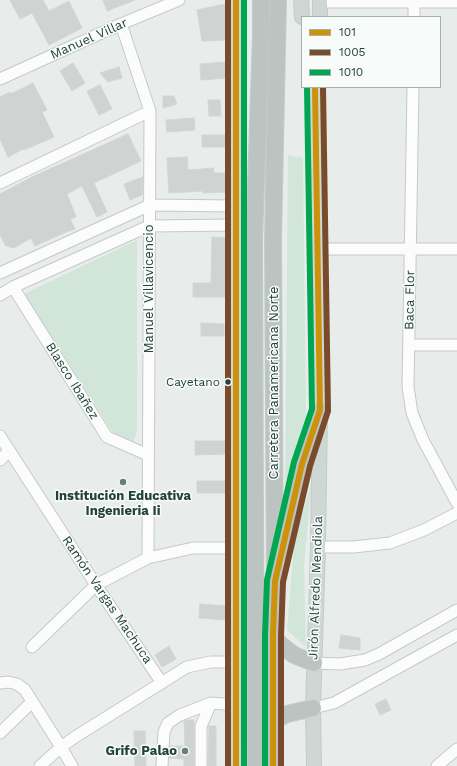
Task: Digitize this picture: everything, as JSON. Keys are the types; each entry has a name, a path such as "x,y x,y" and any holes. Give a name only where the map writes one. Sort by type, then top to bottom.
{"highway":[{"name":"Carretera Panamericana Norte","path":"256,766 254,244 261,0"},
{"name":"Carretera Panamericana Norte","path":"273,766 273,636 275,581 273,239 278,0"},
{"path":"275,581 302,464 320,410"},
{"path":"273,636 280,644 294,655 314,663"},
{"path":"273,721 287,714 313,708"}],"main road":[{"path":"236,0 236,766"},
{"path":"301,0 302,16"},
{"path":"320,1 320,16"},
{"name":"Jirón Alfredo Mendiola","path":"314,766 313,708 318,548 320,410 315,88"}],"street":[{"name":"Manuel Villar","path":"0,80 121,24 178,0"},
{"path":"320,1 457,2"},
{"path":"414,1 414,16"},
{"name":"Manuel Villavicencio","path":"121,24 150,111 148,558"},
{"name":"Baca Flor","path":"413,88 408,387 412,413 423,440 457,503"},
{"path":"0,183 150,111"},
{"path":"0,274 150,205 235,206"},
{"path":"0,295 13,287 149,226 235,225"},
{"path":"318,249 457,249"},
{"name":"Blasco Ibañez","path":"13,287 107,437 148,455"},
{"path":"409,345 457,345"},
{"name":"Ramón Vargas Machuca","path":"0,436 96,585 162,683"},
{"path":"0,460 9,451"},
{"path":"318,548 353,547 390,543 424,530 457,513"},
{"path":"32,647 96,585 148,558 193,548 235,548"},
{"path":"314,663 340,664 365,660 379,654 457,610"},
{"path":"313,708 334,703 457,635"},
{"path":"40,766 61,747 187,667 211,662 235,662"},
{"path":"4,682 16,684 25,690 72,766"},
{"path":"0,733 32,702"},
{"path":"162,766 164,732 168,723 180,714 211,703 236,705"},
{"path":"202,766 202,726 211,703"},
{"path":"437,766 457,749"}],"green space":[{"path":"288,155 303,158 306,421 285,507"},
{"path":"137,240 137,431 132,445 112,431 24,294"},
{"path":"312,480 304,565 306,647 287,630 294,545"}],"building":[{"path":"10,0 43,0 49,11 69,1 82,28 49,45 32,13 20,19"},
{"path":"103,0 135,0 107,11"},
{"path":"225,4 227,7 227,40 202,41 197,10"},
{"path":"227,62 227,78 201,80 200,64"},
{"path":"73,63 85,83 72,91 60,71"},
{"path":"119,67 122,78 108,82 100,73"},
{"path":"33,83 47,110 42,112 54,137 24,150 23,149 8,157 0,139 0,97 10,92 11,94"},
{"path":"100,85 112,109 99,115 87,91"},
{"path":"163,96 174,96 177,104 163,108"},
{"path":"208,100 220,100 221,116 209,116"},
{"path":"194,118 195,130 167,132 166,120"},
{"path":"128,134 141,161 94,183 107,212 97,217 82,186 67,194 76,217 70,219 75,229 35,246 31,238 14,248 6,246 0,235 0,194 32,177"},
{"path":"202,135 227,135 227,147 202,147"},
{"path":"187,157 188,170 214,168 213,173 227,173 227,192 203,193 203,191 169,193 167,158"},
{"path":"143,177 142,195 130,200 124,184"},
{"path":"212,237 227,238 227,297 193,297 193,283 211,283"},
{"path":"201,323 224,324 224,336 201,336"},
{"path":"195,441 227,441 227,454 195,455"},
{"path":"197,481 227,481 227,493 197,493"},
{"path":"200,604 227,606 227,620 199,618"},
{"path":"341,635 360,638 360,650 339,648"},
{"path":"169,646 176,659 162,667 155,655"},
{"path":"386,699 391,710 380,715 375,704"},
{"path":"194,720 194,766 184,766 184,759 169,758 170,746 185,746 184,721"},
{"path":"209,726 216,726 216,766 208,766"},
{"path":"134,731 145,731 146,766 135,766"}],"transit line":[{"name":"1005","path":"228,0 228,766"},
{"name":"101","path":"236,0 236,766"},
{"name":"1010","path":"244,0 244,766"},
{"name":"1010","path":"265,766 265,636 267,580 294,462 312,409 307,88"},
{"name":"101","path":"273,766 273,636 275,581 302,464 320,410 315,88"},
{"name":"1005","path":"281,766 281,636 283,582 310,466 328,411 323,88"}],"place":[{"name":"Cayetano","path":"228,382"},
{"name":"Institución Educativa Ingenieria Ii","path":"123,482"},
{"name":"Grifo Palao","path":"185,751"}]}
